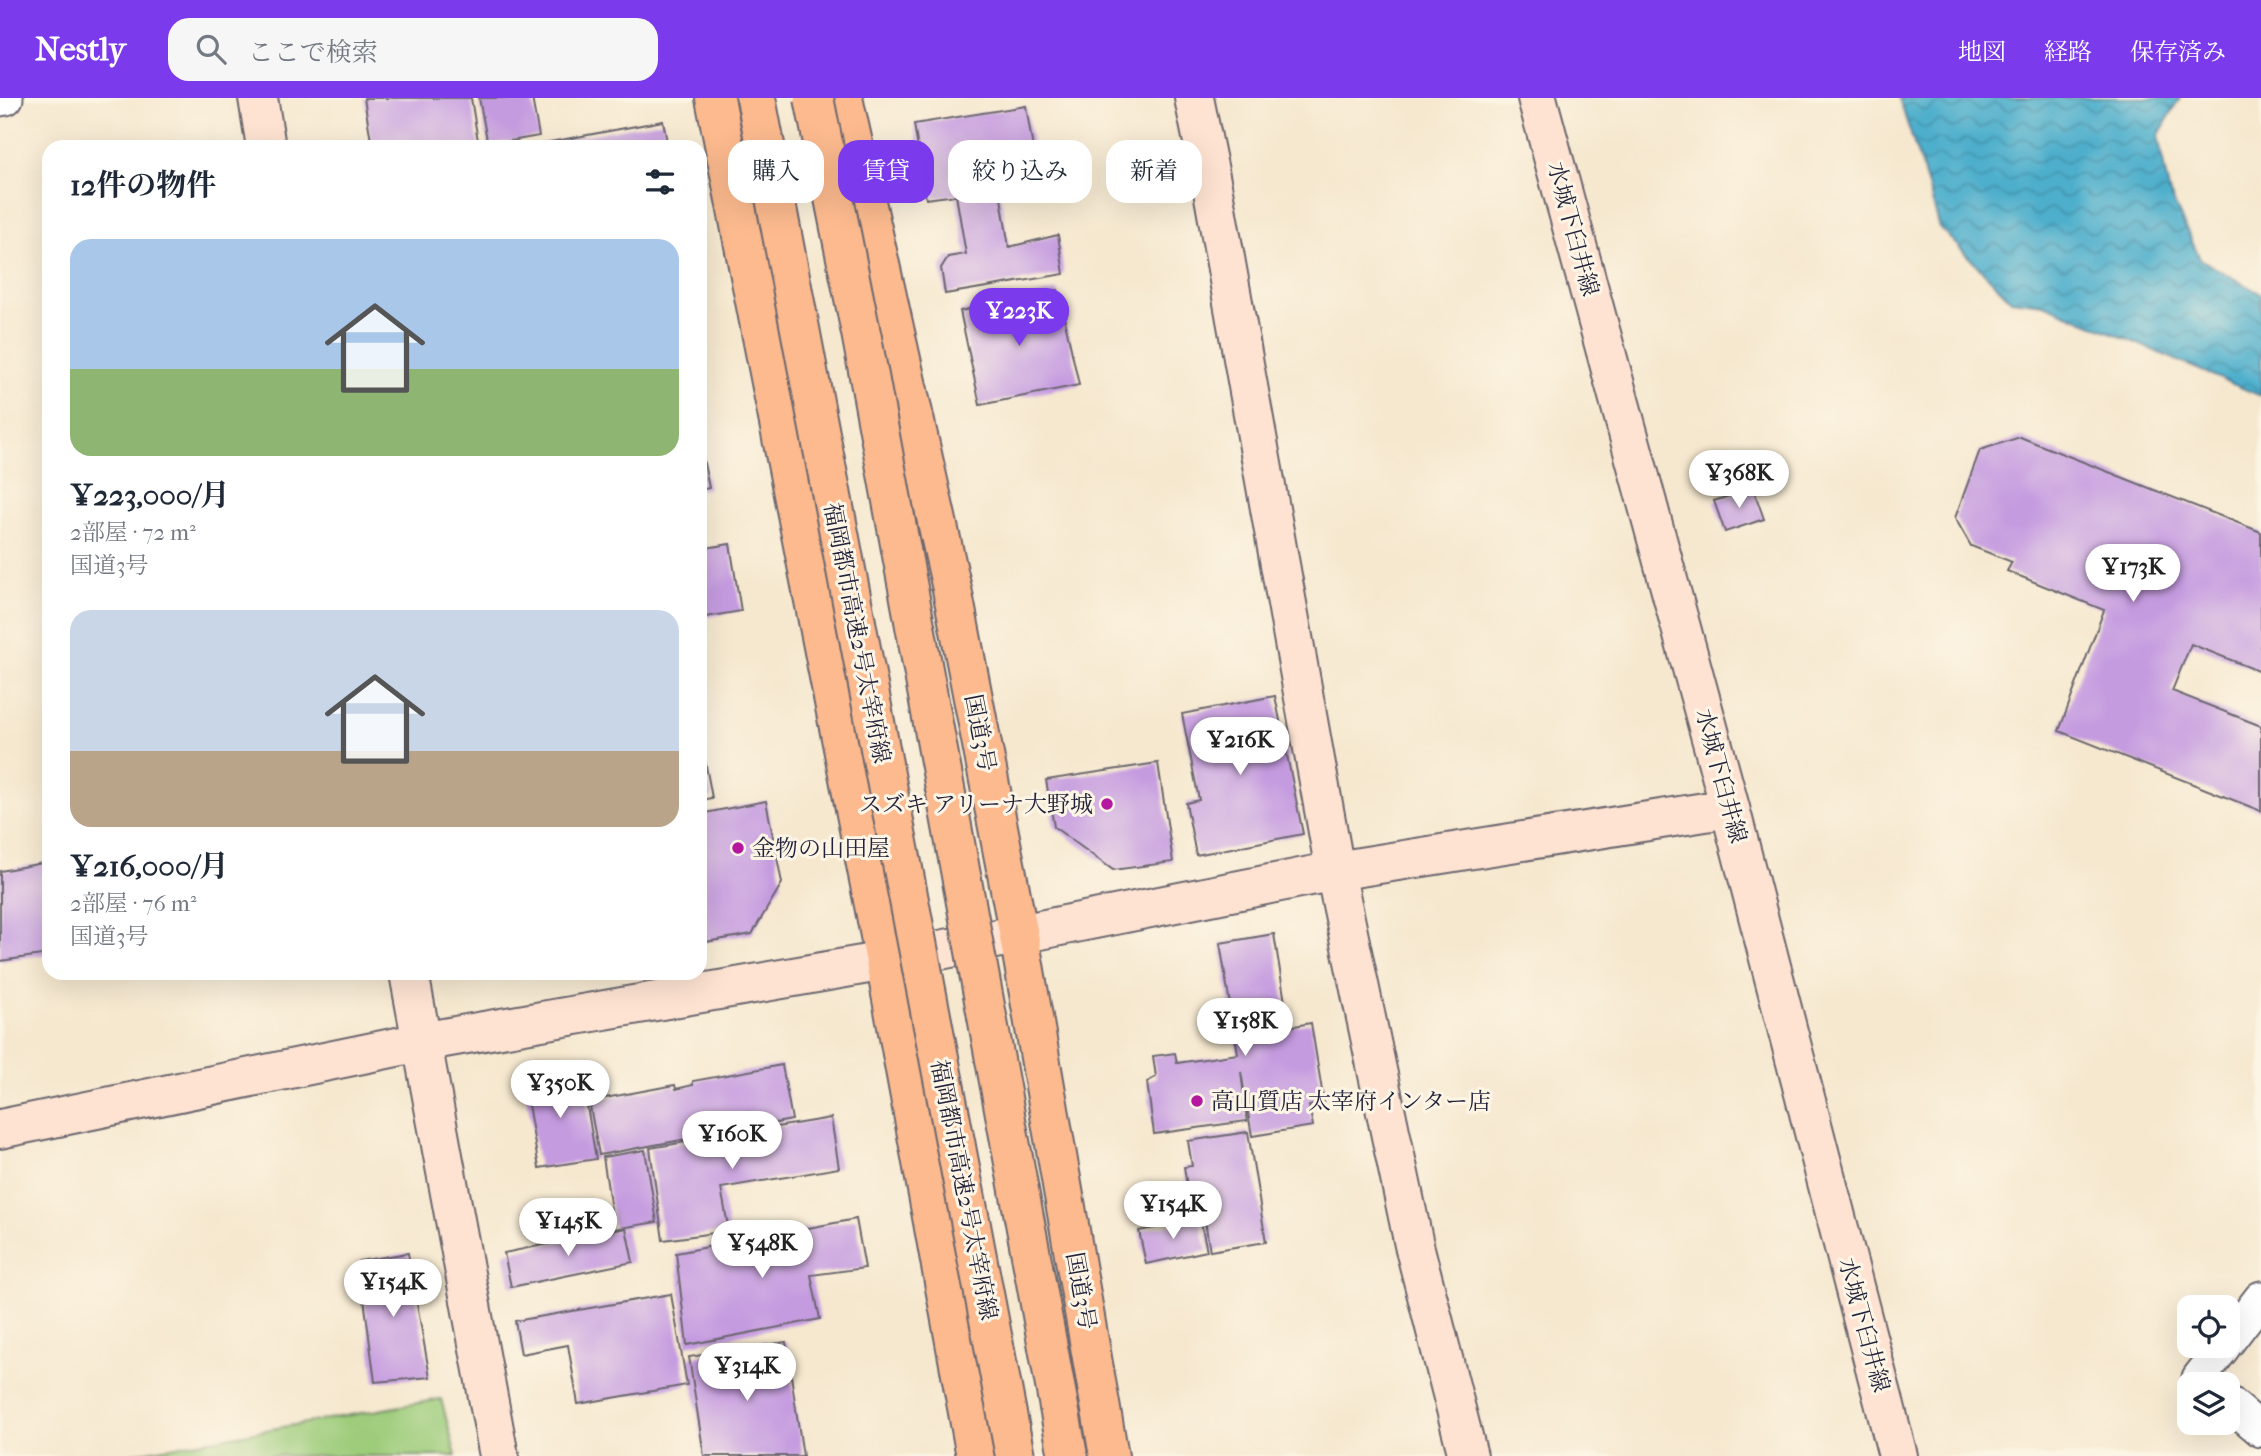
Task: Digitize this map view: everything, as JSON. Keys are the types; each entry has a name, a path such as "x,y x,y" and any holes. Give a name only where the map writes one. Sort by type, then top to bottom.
{"highway":[{"path":"716,98 885,961 976,1456"},
{"name":"福岡都市高速2号太宰府線","path":"756,98 1016,1456"},
{"path":"814,98 862,338 1068,1456"},
{"name":"国道3号","path":"843,98 952,589 1018,936 1109,1456"}],"street":[{"path":"0,99 6,98"},
{"path":"258,98 265,140"},
{"path":"1194,98 1335,871 1414,1245 1468,1456"},
{"name":"水城下臼井線","path":"1537,98 1730,808 1898,1456"},
{"path":"0,1129 421,1042 885,961 1335,871 1730,808"},
{"path":"410,980 499,1456"},
{"path":"2240,1325 2261,1298"},
{"path":"2204,1372 2215,1358"},
{"path":"2240,1412 2261,1430"}],"green space":[{"path":"441,1399 456,1456 120,1456"}],"water":[{"path":"1899,98 2180,98 2158,136 2169,192 2200,259 2261,294 2261,396 2044,304 2011,300 1940,228"}],"building":[{"path":"364,98 471,98 478,140 371,140"},
{"path":"479,98 532,98 539,136 516,140 487,140"},
{"path":"1026,106 1032,140 948,140 948,196 934,198 934,140 917,140 914,124"},
{"path":"663,121 667,140 561,140"},
{"path":"957,203 1002,203 1009,247 1058,235 1064,274 945,294 941,268 948,257 966,254"},
{"path":"1058,290 1079,385 980,405 960,311"},
{"path":"2020,437 2261,532 2261,672 2191,644 2172,691 2261,726 2261,811 2059,731 2104,610 2007,571 2012,562 1971,546 1955,518 1980,450"},
{"path":"1753,488 1764,519 1725,532 1714,501"},
{"path":"730,544 741,611 707,617 707,548"},
{"path":"1275,696 1303,834 1196,855 1186,803 1199,800 1182,714"},
{"name":"スズキ アリーナ大野城","path":"1158,763 1173,862 1113,870 1054,827 1046,780"},
{"path":"707,771 712,798 707,799"},
{"name":"金物の山田屋","path":"766,801 782,883 752,934 707,942 707,813"},
{"path":"42,863 42,955 0,961 0,871"},
{"path":"1274,934 1289,1027 1311,1023 1324,1103 1309,1106 1313,1126 1252,1136 1241,1072 1247,1121 1154,1134 1147,1082 1156,1077 1153,1056 1175,1053 1177,1063 1238,1054 1220,943"},
{"path":"782,1065 792,1120 599,1155 589,1101 675,1085 676,1089 693,1085 693,1081"},
{"path":"581,1071 596,1159 539,1168 524,1081"},
{"path":"831,1118 839,1168 721,1188 729,1231 663,1240 650,1148"},
{"path":"1248,1132 1266,1242 1210,1251 1201,1197 1189,1199 1184,1167 1192,1166 1188,1141"},
{"path":"645,1150 657,1222 614,1229 603,1157"},
{"path":"1200,1218 1207,1251 1146,1264 1139,1231"},
{"path":"856,1219 865,1268 811,1275 820,1319 687,1345 676,1253"},
{"path":"626,1228 633,1262 511,1287 504,1253"},
{"path":"408,1253 430,1377 375,1382 359,1261"},
{"path":"671,1294 687,1385 578,1404 568,1345 521,1354 515,1321"},
{"path":"786,1342 803,1456 704,1456 689,1357"}],"place":[{"name":"スズキ アリーナ大野城","path":"1107,804"},
{"name":"金物の山田屋","path":"738,848"},
{"name":"高山質店 太宰府インター店","path":"1197,1101"}]}
